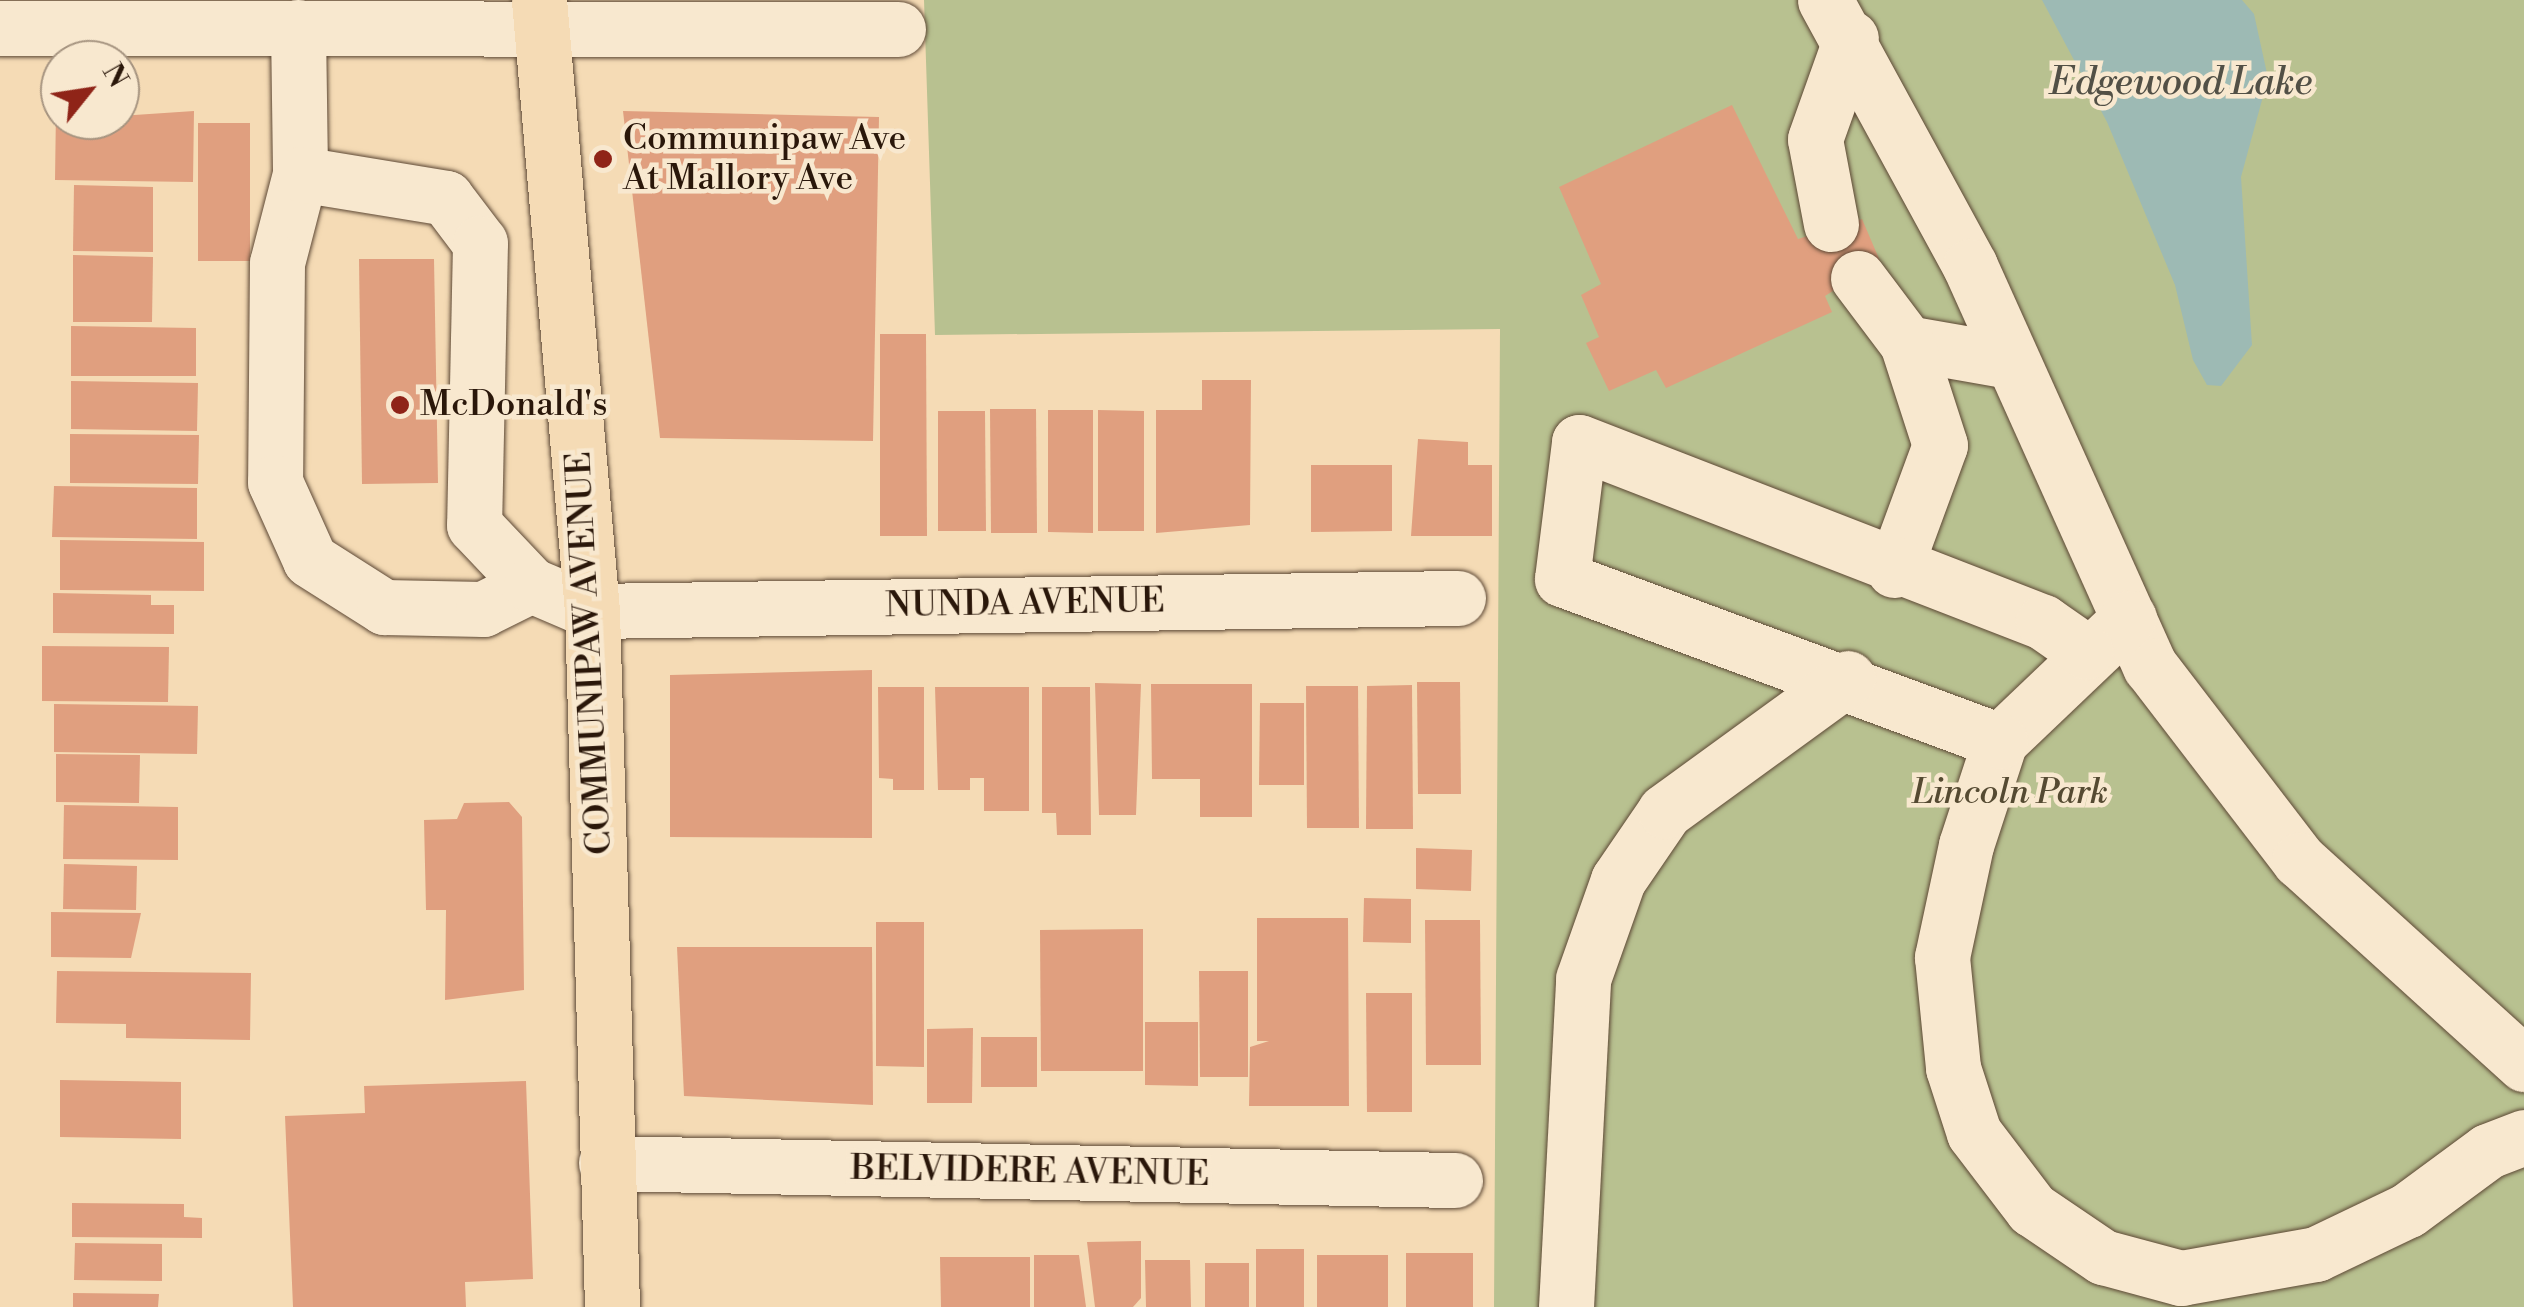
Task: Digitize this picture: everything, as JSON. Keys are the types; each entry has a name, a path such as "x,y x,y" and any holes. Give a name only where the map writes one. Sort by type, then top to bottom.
{"main road":[{"name":"COMMUNIPAW AVENUE","path":"541,13 592,611 612,1307"}],"street":[{"path":"0,28 298,28 541,13 898,28"},
{"path":"1831,224 1815,139 1838,19"},
{"path":"1838,19 2010,361 2150,666 2299,860 2524,1064"},
{"path":"298,28 300,174 277,263 275,482 310,560 384,607 483,609 531,585"},
{"path":"300,174 446,198 480,243 474,524 531,585 592,611"},
{"path":"1858,278 1907,343 1940,445 1894,570"},
{"path":"1907,343 2010,361"},
{"path":"2000,740 1848,678 1562,579 1579,442 1894,570 2043,622 2086,652"},
{"name":"NUNDA AVENUE","path":"592,611 1458,598"},
{"path":"2129,618 2086,652 2000,740 1942,958 1952,1068 1974,1133 2032,1209 2103,1258 2181,1278 2316,1254 2408,1210 2488,1152 2524,1137"},
{"path":"1566,1307 1583,979 1618,880 1665,812 1848,678"},
{"name":"BELVIDERE AVENUE","path":"606,1164 1456,1180"}],"green space":[{"name":"Lincoln Park","path":"924,0 2524,0 2524,1307 1494,1307 1500,329 935,335"}],"water":[{"name":"Edgewood Lake","path":"2042,0 2242,0 2254,14 2268,78 2241,177 2252,345 2221,386 2207,385 2193,360 2175,285 2107,122"}],"building":[{"path":"1732,105 1798,239 1862,219 1880,261 1825,296 1832,312 1666,388 1656,370 1609,391 1586,343 1599,337 1581,295 1601,284 1559,187"},
{"path":"194,111 193,182 55,180 56,140 140,140 140,115"},
{"path":"623,111 879,117 873,441 660,438"},
{"path":"198,123 250,123 250,261 198,261"},
{"path":"74,185 153,187 153,252 73,251"},
{"path":"73,255 153,257 152,322 73,322"},
{"path":"359,259 434,259 438,483 362,484"},
{"path":"71,326 196,328 196,376 71,376"},
{"path":"880,334 926,334 927,536 880,536"},
{"path":"1202,380 1251,380 1250,525 1156,533 1156,410 1202,410"},
{"path":"71,381 198,383 197,431 71,429"},
{"path":"990,409 1036,409 1037,533 991,533"},
{"path":"1048,410 1093,410 1093,533 1048,532"},
{"path":"1098,410 1144,411 1144,531 1098,531"},
{"path":"938,411 985,411 986,531 938,531"},
{"path":"70,434 199,435 198,484 70,483"},
{"path":"1418,439 1468,442 1468,465 1492,465 1492,536 1411,536"},
{"path":"1311,465 1392,465 1392,531 1311,532"},
{"path":"54,486 197,488 197,539 52,537"},
{"path":"60,540 204,542 204,591 60,590"},
{"path":"53,593 151,595 151,605 174,605 174,634 53,633"},
{"path":"42,646 169,647 168,702 42,701"},
{"path":"872,670 872,838 670,837 670,675"},
{"path":"1417,682 1460,682 1461,794 1418,794"},
{"path":"1095,683 1141,684 1136,815 1099,815"},
{"path":"1151,684 1252,684 1252,817 1200,817 1200,779 1152,779"},
{"path":"1412,685 1413,829 1366,829 1367,686"},
{"path":"1306,686 1358,686 1359,828 1307,828"},
{"path":"878,687 924,687 924,790 893,790 893,779 879,778"},
{"path":"935,687 1029,687 1029,811 984,811 984,778 970,778 970,790 938,790"},
{"path":"1042,687 1090,687 1091,835 1057,835 1056,813 1042,813"},
{"path":"1260,703 1304,703 1304,785 1259,785"},
{"path":"54,704 198,706 197,754 54,752"},
{"path":"56,754 140,755 139,803 56,802"},
{"path":"509,802 522,817 524,990 445,1000 446,910 426,910 424,820 457,819 464,803"},
{"path":"64,805 178,807 178,860 63,859"},
{"path":"1416,848 1472,850 1471,891 1416,889"},
{"path":"64,864 137,866 136,910 63,909"},
{"path":"1364,898 1411,899 1411,943 1363,942"},
{"path":"51,912 141,913 131,958 51,957"},
{"path":"1257,918 1348,918 1349,1106 1249,1106 1250,1047 1269,1041 1257,1041"},
{"path":"1425,920 1480,920 1481,1065 1426,1065"},
{"path":"876,922 924,922 924,1067 876,1066"},
{"path":"1143,929 1143,1071 1041,1071 1040,930"},
{"path":"677,947 872,947 873,1105 684,1096"},
{"path":"57,971 251,973 250,1040 126,1038 126,1024 56,1023"},
{"path":"1199,971 1248,971 1248,1077 1200,1077"},
{"path":"1366,993 1412,993 1412,1112 1367,1112"},
{"path":"1145,1022 1198,1022 1198,1086 1145,1085"},
{"path":"973,1028 972,1103 927,1103 927,1029"},
{"path":"981,1037 1037,1037 1037,1087 981,1087"},
{"path":"60,1080 181,1082 181,1139 60,1137"},
{"path":"526,1081 533,1279 465,1282 466,1307 293,1307 285,1116 365,1113 364,1086"},
{"path":"72,1203 184,1204 184,1217 202,1218 202,1238 72,1237"},
{"path":"1141,1241 1141,1298 1133,1307 1095,1307 1087,1242"},
{"path":"75,1243 162,1244 162,1281 74,1280"},
{"path":"1256,1249 1304,1249 1304,1307 1256,1307"},
{"path":"1406,1253 1473,1253 1473,1307 1406,1307"},
{"path":"1034,1255 1079,1255 1086,1307 1034,1307"},
{"path":"1317,1255 1388,1255 1388,1307 1317,1307"},
{"path":"940,1257 1030,1257 1030,1307 941,1307"},
{"path":"1145,1260 1190,1260 1191,1307 1146,1307"},
{"path":"1205,1263 1249,1263 1249,1307 1205,1307"},
{"path":"73,1293 159,1294 158,1307 73,1307"}],"place":[{"name":"Communipaw Ave At Mallory Ave","path":"603,159"},
{"name":"McDonald's","path":"400,405"}]}
